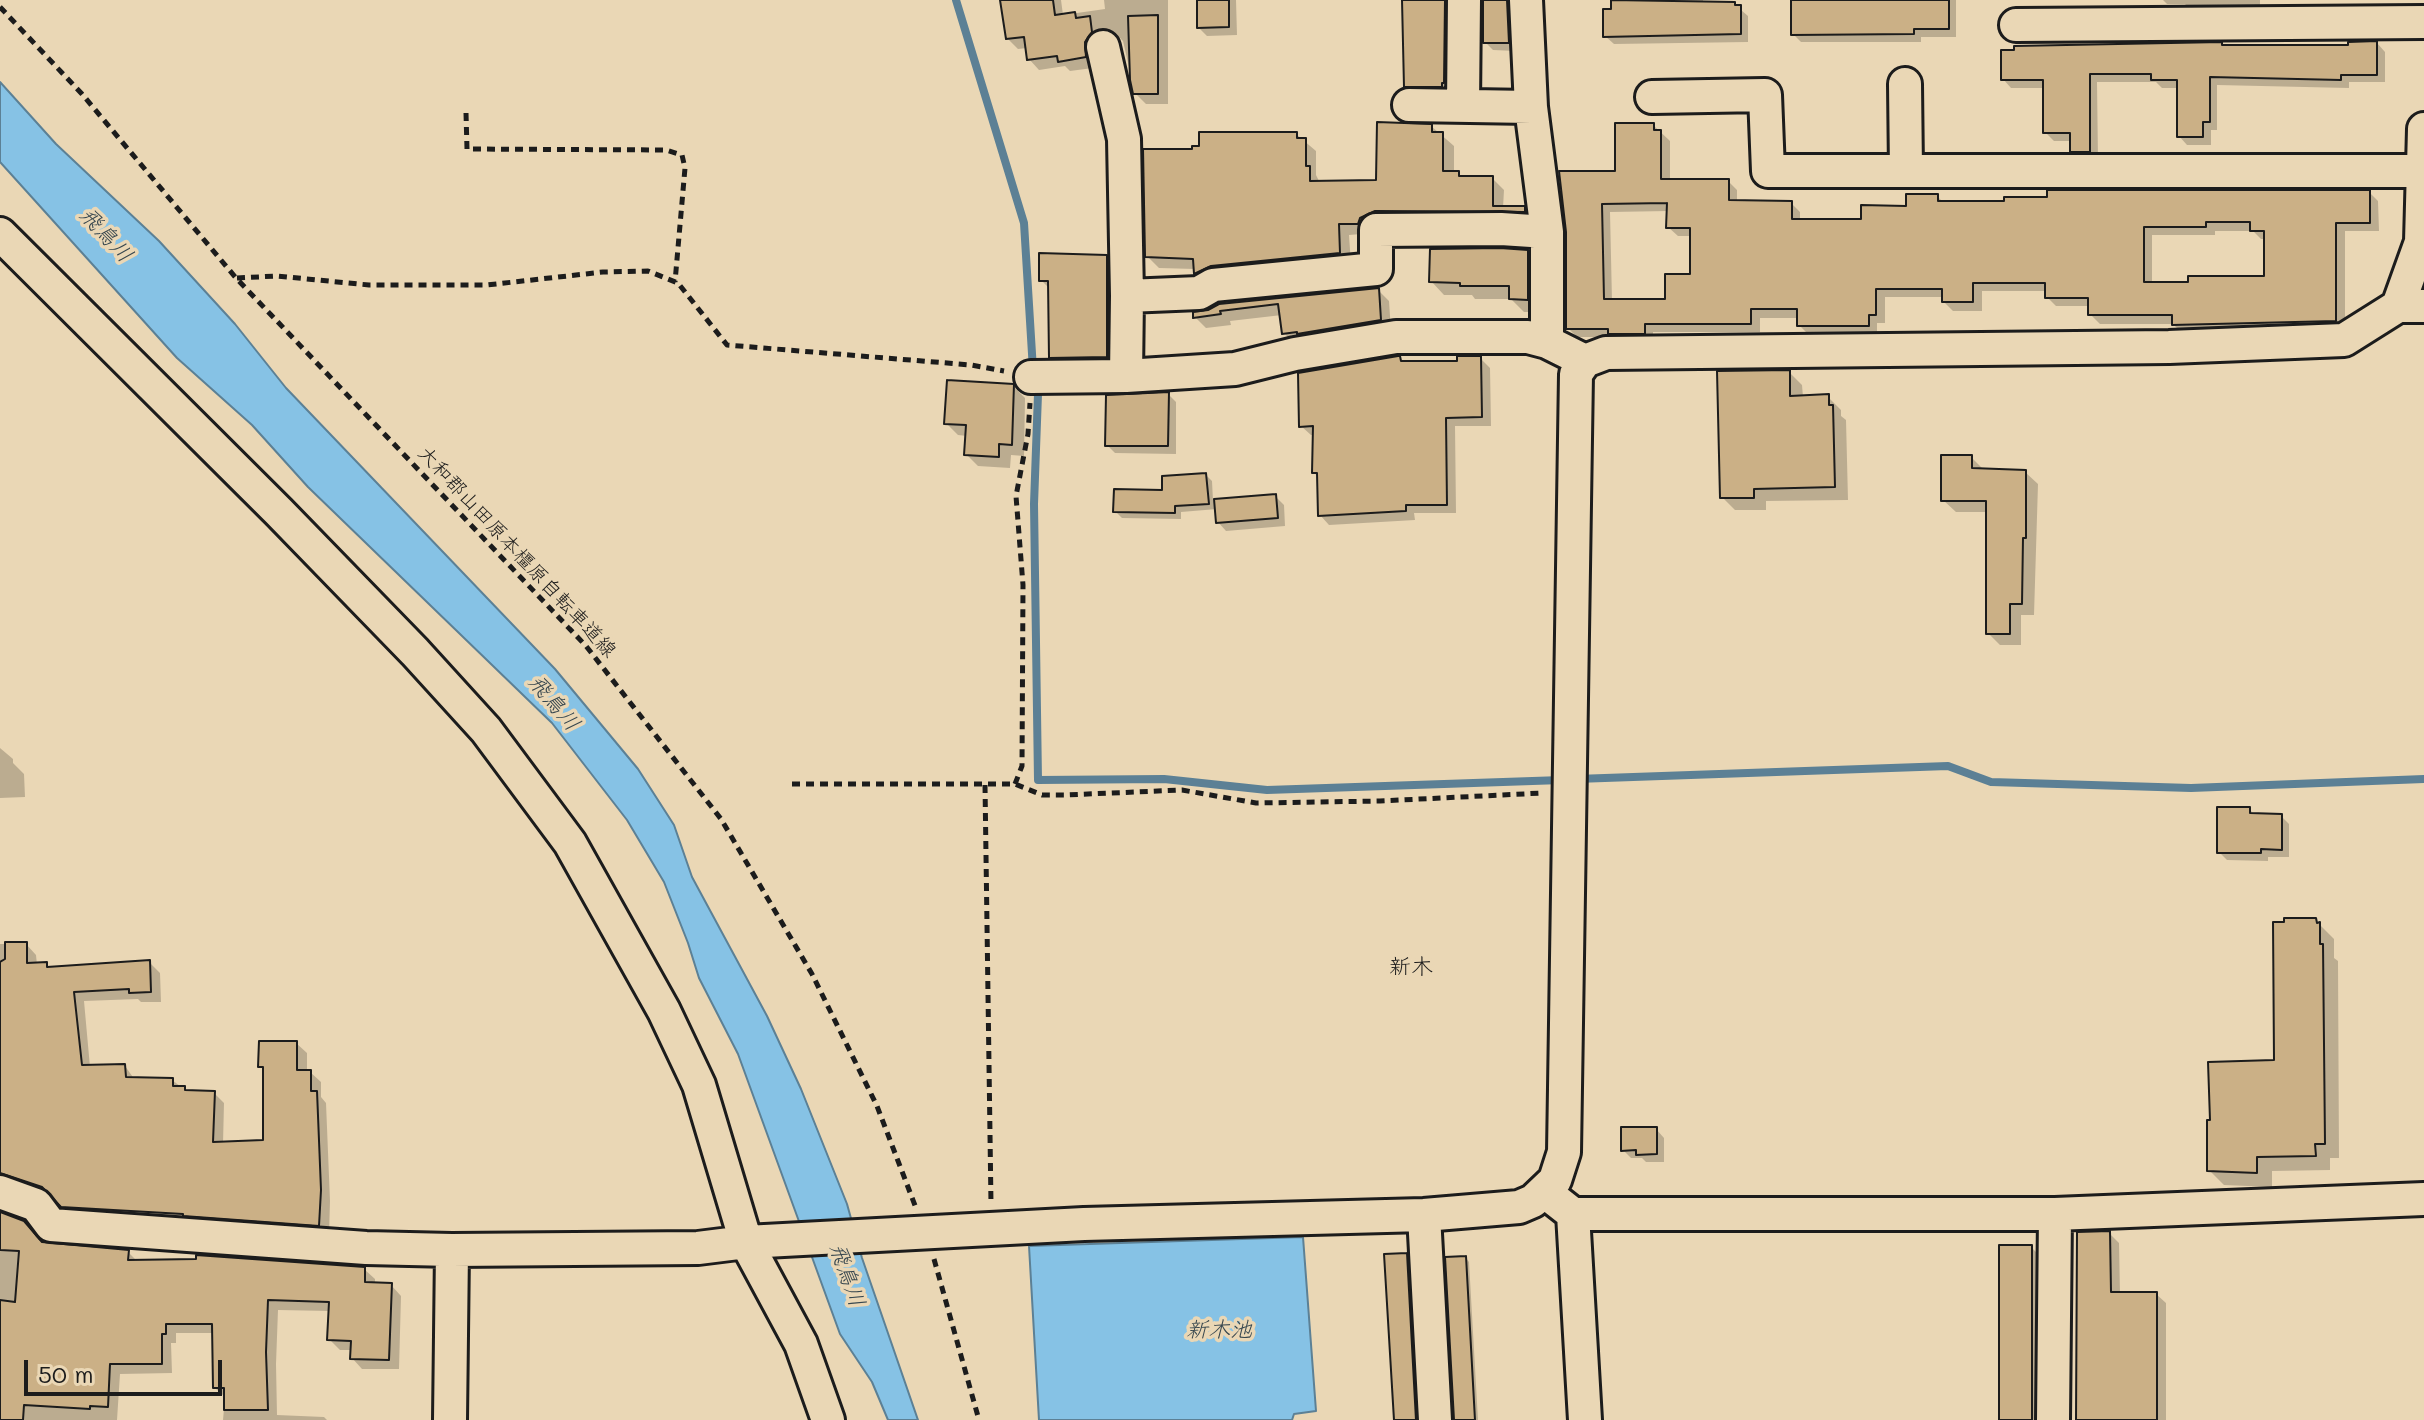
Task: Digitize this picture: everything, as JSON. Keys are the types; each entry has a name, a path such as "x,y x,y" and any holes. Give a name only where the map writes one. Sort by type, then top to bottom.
{"street":[{"path":"1463,106 1464,0"},
{"path":"1526,0 1531,107 1547,232 1547,342"},
{"path":"2016,25 2424,22"},
{"path":"1103,47 1124,139 1126,376"},
{"path":"1905,84 1906,171"},
{"path":"1652,97 1765,95 1768,171 2423,171"},
{"path":"1409,105 1531,107"},
{"path":"1580,368 1606,353 2169,347 2344,340 2411,306 2421,242 2424,129"},
{"path":"1127,296 1199,293 1213,285 1376,269 1376,230 1501,229 1547,232"},
{"path":"0,234 415,652 486,730 561,831 664,1011 699,1085 754,1242 801,1344 828,1420"},
{"path":"1031,377 1126,376 1235,369 1295,354 1396,337 1528,337 1547,342 1580,368"},
{"path":"0,1192 36,1205 51,1225 366,1248 452,1250 698,1248 991,1229 1424,1215 1519,1207 1533,1201 1555,1180 1564,1152 1580,368"},
{"path":"1545,1192 1573,1214 2055,1214 2424,1199"},
{"path":"1573,1214 1585,1420"},
{"path":"2053,1420 2055,1214"},
{"path":"1424,1215 1435,1420"},
{"path":"450,1420 452,1250"}],"path":[{"name":"大和郡山田原本橿原自転車道線","path":"0,7 82,94 236,278 586,646 721,819 819,987 877,1106 911,1233 943,1285 979,1420"},
{"path":"466,113 467,149 666,150 682,155 685,168 675,282"},
{"path":"236,278 277,276 369,285 487,285 603,272 648,271 675,282 727,345 971,365 1031,377 1028,434 1016,496 1023,600 1022,766 1015,784"},
{"path":"792,784 1015,784 1042,795 1182,790 1256,803 1570,793"},
{"path":"985,785 991,1229"}],"water":[{"name":"飛鳥川","path":"0,82 56,144 159,241 235,324 286,388 555,669 638,769 674,825 692,877 767,1016 801,1089 847,1204 862,1258 918,1420 888,1420 872,1382 840,1334 738,1054 699,978 664,882 627,820 552,723 308,487 252,425 177,358 0,162"},
{"name":"新木池","path":"1303,1237 1316,1411 1294,1414 1292,1420 1039,1420 1029,1246"}],"building":[{"path":"1000,0 1053,0 1055,15 1075,12 1076,18 1090,16 1092,32 1085,42 1086,57 1058,62 1057,56 1027,60 1024,37 1006,39"},
{"path":"1197,0 1229,0 1229,27 1197,28"},
{"path":"1402,0 1445,0 1442,87 1404,87"},
{"path":"1483,0 1507,0 1509,43 1483,43"},
{"path":"1611,0 1735,2 1735,5 1741,5 1741,34 1603,37 1603,9 1611,9"},
{"path":"1791,0 1949,0 1949,29 1914,29 1914,34 1791,35"},
{"path":"1158,15 1158,94 1133,94 1128,16"},
{"path":"2377,41 2377,75 2341,75 2341,80 2210,77 2210,122 2203,122 2203,137 2177,137 2177,80 2151,80 2151,74 2090,74 2090,152 2070,152 2070,133 2043,133 2043,80 2001,80 2001,50 2014,50 2014,46 2222,42 2222,45 2348,45 2348,42"},
{"path":"1377,122 1432,124 1432,132 1443,132 1443,171 1459,171 1459,176 1493,176 1493,206 1525,206 1525,212 1375,211 1360,218 1358,224 1339,224 1340,253 1211,266 1194,274 1193,259 1145,257 1143,149 1192,149 1192,146 1199,146 1199,132 1297,132 1297,138 1306,138 1306,166 1310,166 1310,181 1376,180"},
{"path":"1615,123 1654,123 1654,130 1661,130 1661,179 1729,179 1729,200 1792,201 1792,219 1861,219 1861,205 1906,206 1906,194 1938,194 1938,201 2004,201 2004,197 2047,197 2047,190 2370,190 2370,223 2336,223 2336,321 2172,325 2172,315 2088,315 2088,298 2045,298 2045,283 1973,283 1973,302 1942,302 1942,289 1876,289 1876,315 1869,315 1869,326 1797,326 1797,309 1751,309 1751,324 1645,324 1645,334 1608,334 1608,329 1566,329 1566,232 1559,171 1615,171","holes":["1667,203 1666,228 1690,228 1690,274 1665,274 1665,299 1604,299 1602,204","2206,222 2250,222 2250,231 2264,231 2264,276 2188,276 2188,282 2144,282 2144,227 2206,227"]},
{"path":"1430,249 1528,250 1528,300 1509,299 1509,286 1460,286 1460,283 1429,282"},
{"path":"1039,253 1107,255 1107,357 1049,358 1048,281 1039,281"},
{"path":"1379,288 1381,320 1297,334 1282,334 1278,304 1220,311 1221,314 1193,318 1193,312 1208,310 1219,304"},
{"path":"1400,356 1401,361 1457,361 1457,356 1481,356 1482,417 1446,418 1447,505 1406,505 1406,511 1318,516 1317,473 1312,473 1313,426 1299,427 1298,373"},
{"path":"1790,370 1790,396 1829,394 1829,405 1833,405 1835,487 1754,489 1754,498 1720,498 1717,371"},
{"path":"947,380 1014,384 1012,445 999,444 999,457 964,455 966,425 944,424"},
{"path":"1169,392 1168,446 1105,446 1106,395"},
{"path":"1941,455 1972,455 1972,468 2026,470 2022,604 2010,604 2010,634 1986,634 1986,501 1941,501"},
{"path":"1206,473 1209,504 1175,506 1175,513 1113,512 1114,489 1162,490 1162,476"},
{"path":"1276,494 1278,518 1216,523 1214,499"},
{"path":"2217,807 2250,807 2250,813 2282,814 2282,850 2217,853"},
{"path":"2284,918 2316,918 2317,923 2320,922 2320,944 2323,944 2325,1144 2315,1144 2316,1156 2257,1157 2257,1173 2207,1171 2207,1120 2210,1120 2208,1062 2274,1060 2273,922 2284,922"},
{"path":"5,942 27,942 27,963 47,962 47,967 150,960 151,992 129,993 129,989 74,992 82,1065 125,1064 126,1077 173,1078 173,1086 185,1086 185,1090 215,1091 213,1142 263,1140 263,1067 258,1067 259,1041 297,1041 297,1070 311,1070 311,1091 317,1091 321,1190 319,1226 61,1207 42,1187 0,1173 0,962 5,959"},
{"path":"1621,1127 1657,1127 1657,1154 1636,1155 1636,1150 1621,1151"},
{"path":"0,1212 24,1221 42,1242 129,1250 128,1260 196,1259 196,1255 365,1267 365,1282 392,1283 389,1360 350,1359 351,1341 327,1340 329,1302 268,1300 268,1410 224,1410 224,1388 213,1388 212,1324 166,1324 166,1334 162,1334 162,1364 110,1364 108,1407 90,1406 90,1409 24,1405 23,1420 0,1420 0,1300 15,1302 19,1251 0,1250"},
{"path":"2110,1231 2111,1292 2157,1292 2157,1420 2076,1420 2077,1232"},
{"path":"1999,1245 2032,1245 2032,1420 1999,1420"},
{"path":"1407,1253 1416,1420 1394,1420 1384,1254"},
{"path":"1466,1256 1475,1420 1454,1420 1445,1257"}],"waterway":[{"path":"956,0 1024,223 1033,370"},
{"path":"1036,383 1034,504 1038,780 1164,779 1267,790 1562,780"},
{"path":"1576,779 1948,766 1991,782 2191,788 2424,779"}],"district":[{"name":"新木","path":"1411,967"}]}
